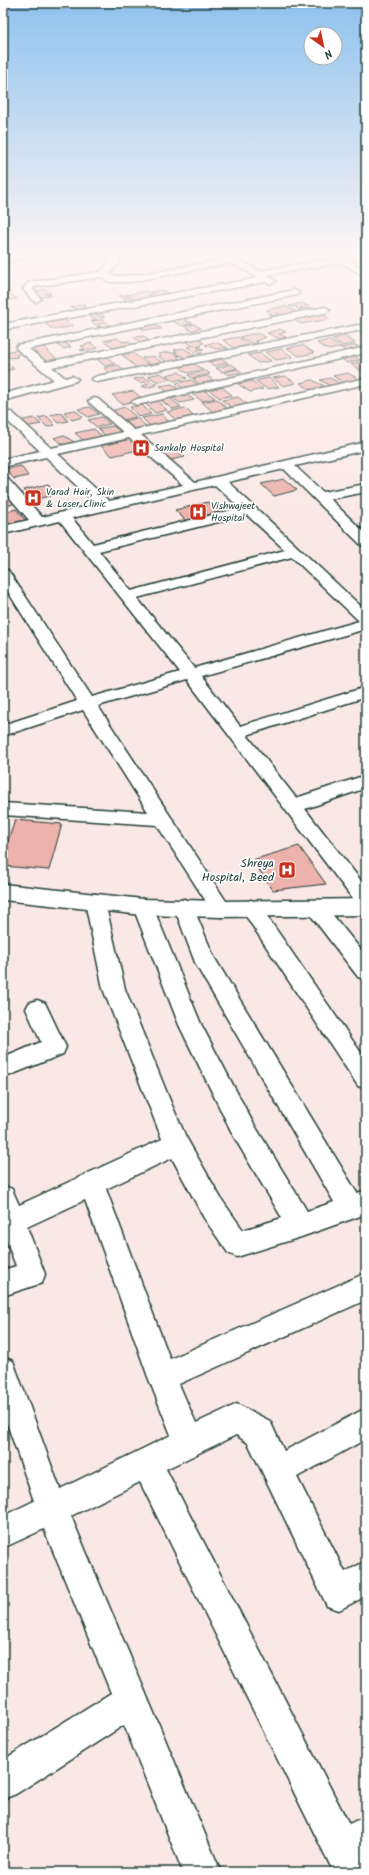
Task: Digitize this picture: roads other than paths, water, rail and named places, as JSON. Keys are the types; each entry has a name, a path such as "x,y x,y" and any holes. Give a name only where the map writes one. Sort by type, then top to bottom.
{"main road":[{"path":"3,892 143,907 221,909 366,907"}],"street":[{"path":"44,342 21,347 62,381"},
{"path":"43,366 161,342"},
{"path":"97,379 283,342"},
{"path":"307,342 346,365"},
{"path":"137,402 366,350"},
{"path":"208,370 236,390"},
{"path":"3,463 258,405 364,377"},
{"path":"3,398 62,381 75,379"},
{"path":"247,397 269,412"},
{"path":"94,401 192,486"},
{"path":"8,415 106,506"},
{"path":"3,530 366,446"},
{"path":"286,464 366,542"},
{"path":"218,480 366,618"},
{"path":"3,482 38,521"},
{"path":"320,497 366,488"},
{"path":"90,549 250,510"},
{"path":"63,516 191,674 366,902"},
{"path":"128,596 295,552"},
{"path":"3,573 221,909"},
{"path":"3,731 88,703 366,624"},
{"path":"236,733 366,692"},
{"path":"292,806 366,781"},
{"path":"3,809 163,819"},
{"path":"95,902 114,989 177,1144 212,1209 237,1244 301,1226 359,1205 281,1087 204,960 184,907"},
{"path":"143,907 190,1025 243,1129 301,1226"},
{"path":"251,908 366,1079"},
{"path":"316,908 366,971"},
{"path":"3,1068 55,1047 37,1009"},
{"path":"3,1283 32,1274 6,1214 92,1185 177,1144"},
{"path":"92,1185 162,1377 189,1443"},
{"path":"162,1377 366,1286"},
{"path":"3,1371 52,1508 202,1872"},
{"path":"3,1532 237,1419 258,1432 339,1594 366,1577"},
{"path":"277,1471 366,1423"},
{"path":"147,1462 354,1852"},
{"path":"3,1781 131,1700"}],"place":[{"name":"Sankalp Hospital","path":"141,448"},
{"name":"Varad Hair, Skin & Laser Clinic","path":"33,498"},
{"name":"Vishwajeet Hospital","path":"198,512"},
{"name":"Shreya Hospital, Beed","path":"287,870"}]}
